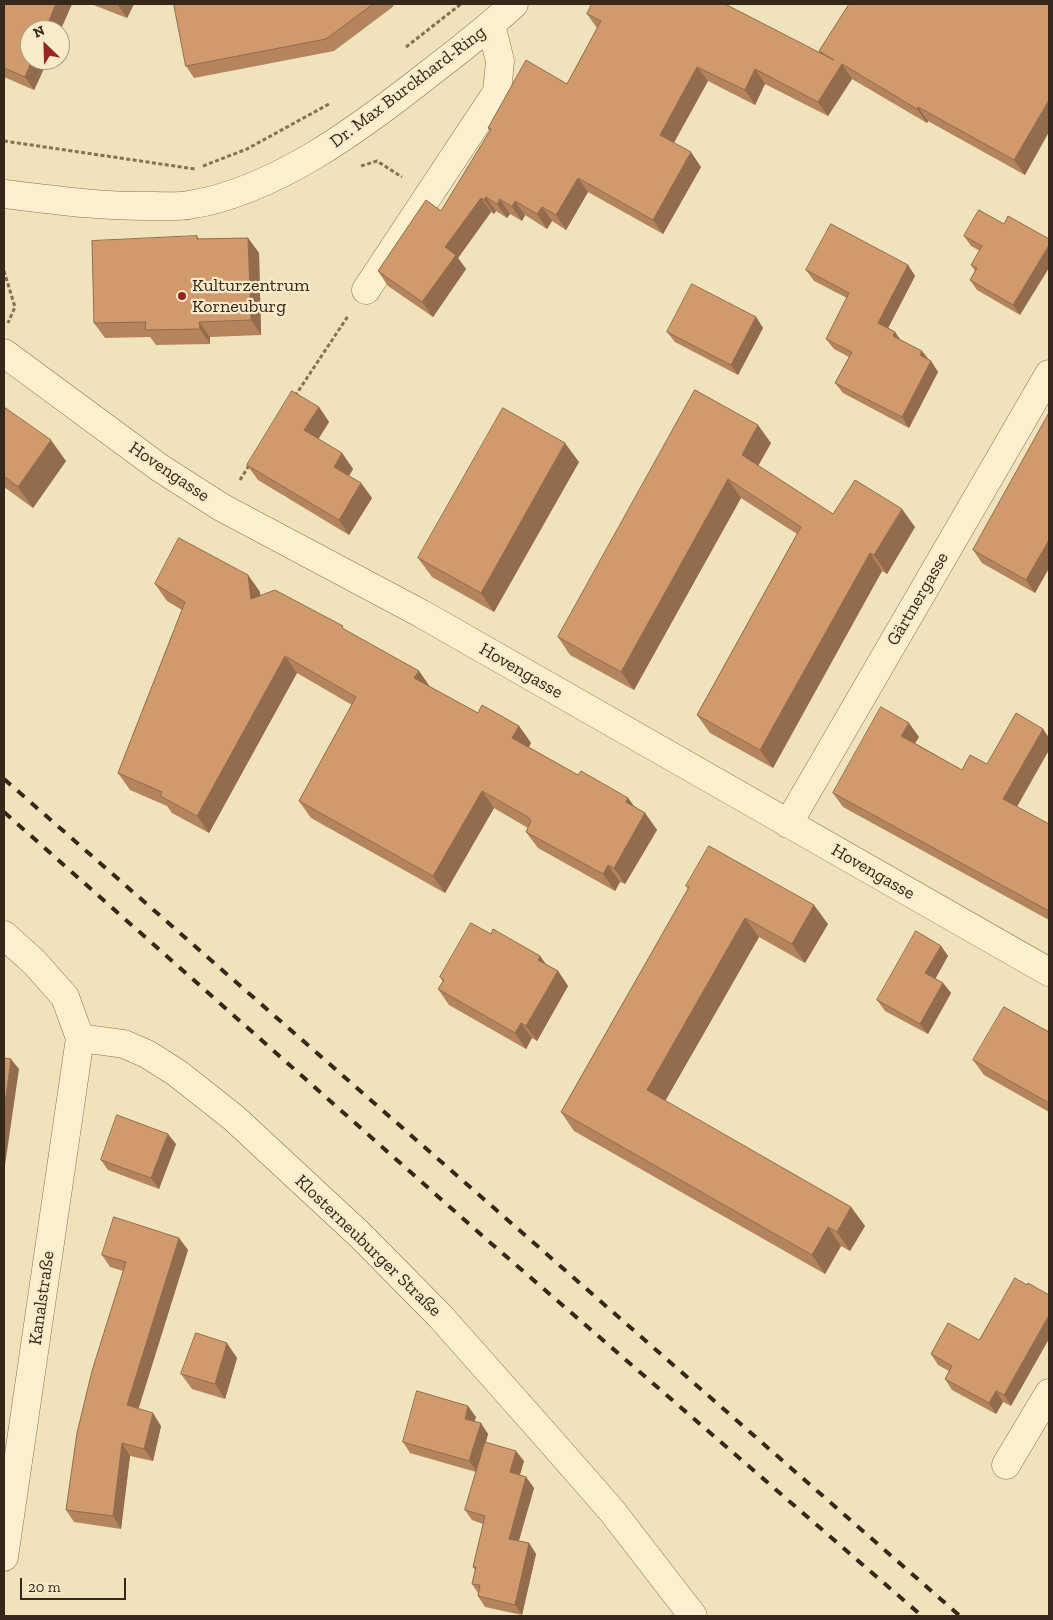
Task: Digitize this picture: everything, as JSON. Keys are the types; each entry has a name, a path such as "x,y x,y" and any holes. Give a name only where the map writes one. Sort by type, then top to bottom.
{"street":[{"path":"491,25 514,4"},
{"name":"Dr. Max Burckhard-Ring","path":"4,194 112,207 188,205 225,197 264,181 331,146 391,104 491,25 500,61 497,92 366,290"},
{"name":"Hovengasse","path":"4,353 160,468 221,507 422,614 1049,972"},
{"name":"Gärtnergasse","path":"788,824 1049,374"},
{"path":"4,935 35,963 65,997 80,1038"},
{"name":"Kanalstraße","path":"4,1557 80,1038"},
{"name":"Klosterneuburger Straße","path":"80,1038 124,1044 147,1054 177,1073 234,1118 360,1235 440,1316 612,1511 693,1616"},
{"path":"1006,1465 1049,1394"}],"path":[{"path":"400,52 461,4"},
{"path":"4,141 196,169 246,149 336,100"},
{"path":"4,271 15,307 7,325"},
{"path":"289,405 366,290"},
{"path":"221,507 251,462"}],"building":[{"path":"4,4 56,4 49,20 20,20 20,70 28,70 25,77 4,68"},
{"path":"174,4 373,4 326,39 186,66"},
{"path":"592,4 725,4 834,60 819,51 849,4 1049,4 1049,100 1014,160 918,107 917,109 842,64 818,102 755,69 745,90 697,67 660,135 691,152 653,220 578,178 556,215 542,207 537,214 515,201 512,207 500,199 497,204 486,197 484,200 481,198 445,247 456,255 422,302 378,271 426,200 441,211 491,129 488,128 526,60 567,84 601,21 587,14"},
{"path":"979,210 1004,224 1008,216 1049,239 1049,245 1013,305 970,280 977,268 971,265 982,246 964,236"},
{"path":"831,224 908,265 878,323 895,332 893,336 922,351 920,355 931,361 902,417 835,383 852,352 826,339 849,293 806,270"},
{"name":"Kulturzentrum Korneuburg","path":"197,236 197,239 248,238 251,320 199,322 200,329 145,330 146,322 94,323 92,241"},
{"path":"692,284 756,317 731,365 667,332"},
{"path":"695,390 758,425 742,455 833,514 855,480 902,509 874,555 870,553 760,750 697,715 801,527 728,479 621,672 558,637"},
{"path":"292,391 319,407 304,430 342,453 334,467 361,483 339,520 247,465"},
{"path":"4,407 51,440 18,487 4,476"},
{"path":"503,408 565,443 481,593 418,558"},
{"path":"1049,413 1049,540 1026,580 973,550"},
{"path":"179,538 248,575 251,599 275,590 343,626 342,628 419,671 414,678 478,713 482,705 519,726 512,738 578,775 581,771 628,798 626,802 645,813 614,868 608,865 603,874 526,832 531,821 528,817 482,791 433,876 299,801 356,697 285,656 197,816 160,796 162,792 118,773 185,602 155,584"},
{"path":"881,707 909,723 901,736 962,770 970,755 987,764 1016,713 1043,729 1003,799 1049,824 1049,911 833,793"},
{"path":"709,846 814,905 792,944 745,918 647,1090 851,1207 837,1232 828,1227 812,1255 561,1112 689,887 686,886"},
{"path":"471,923 491,934 493,929 540,956 538,960 558,971 526,1026 521,1023 515,1033 438,989 444,980 440,977"},
{"path":"916,931 941,946 925,973 943,983 920,1024 877,1000"},
{"path":"1004,1007 1049,1032 1049,1103 973,1060"},
{"path":"4,1058 11,1059 4,1111"},
{"path":"117,1115 168,1134 151,1178 101,1160"},
{"path":"114,1217 179,1238 127,1405 153,1413 144,1449 122,1443 113,1516 66,1510 77,1433 92,1371 126,1262 102,1255"},
{"path":"1015,1278 1049,1295 1049,1315 1004,1395 996,1391 989,1403 945,1379 952,1366 931,1354 948,1323 979,1340"},
{"path":"196,1333 227,1343 215,1384 181,1374"},
{"path":"417,1391 468,1406 465,1419 481,1423 469,1461 403,1442"},
{"path":"485,1442 516,1451 510,1472 526,1477 509,1539 529,1543 515,1605 478,1596 480,1585 472,1584 476,1567 473,1567 485,1516 465,1510"}],"railway":[{"path":"4,779 960,1616"},
{"path":"4,812 486,1239 922,1616"}],"place":[{"name":"Kulturzentrum Korneuburg","path":"182,296"}]}
